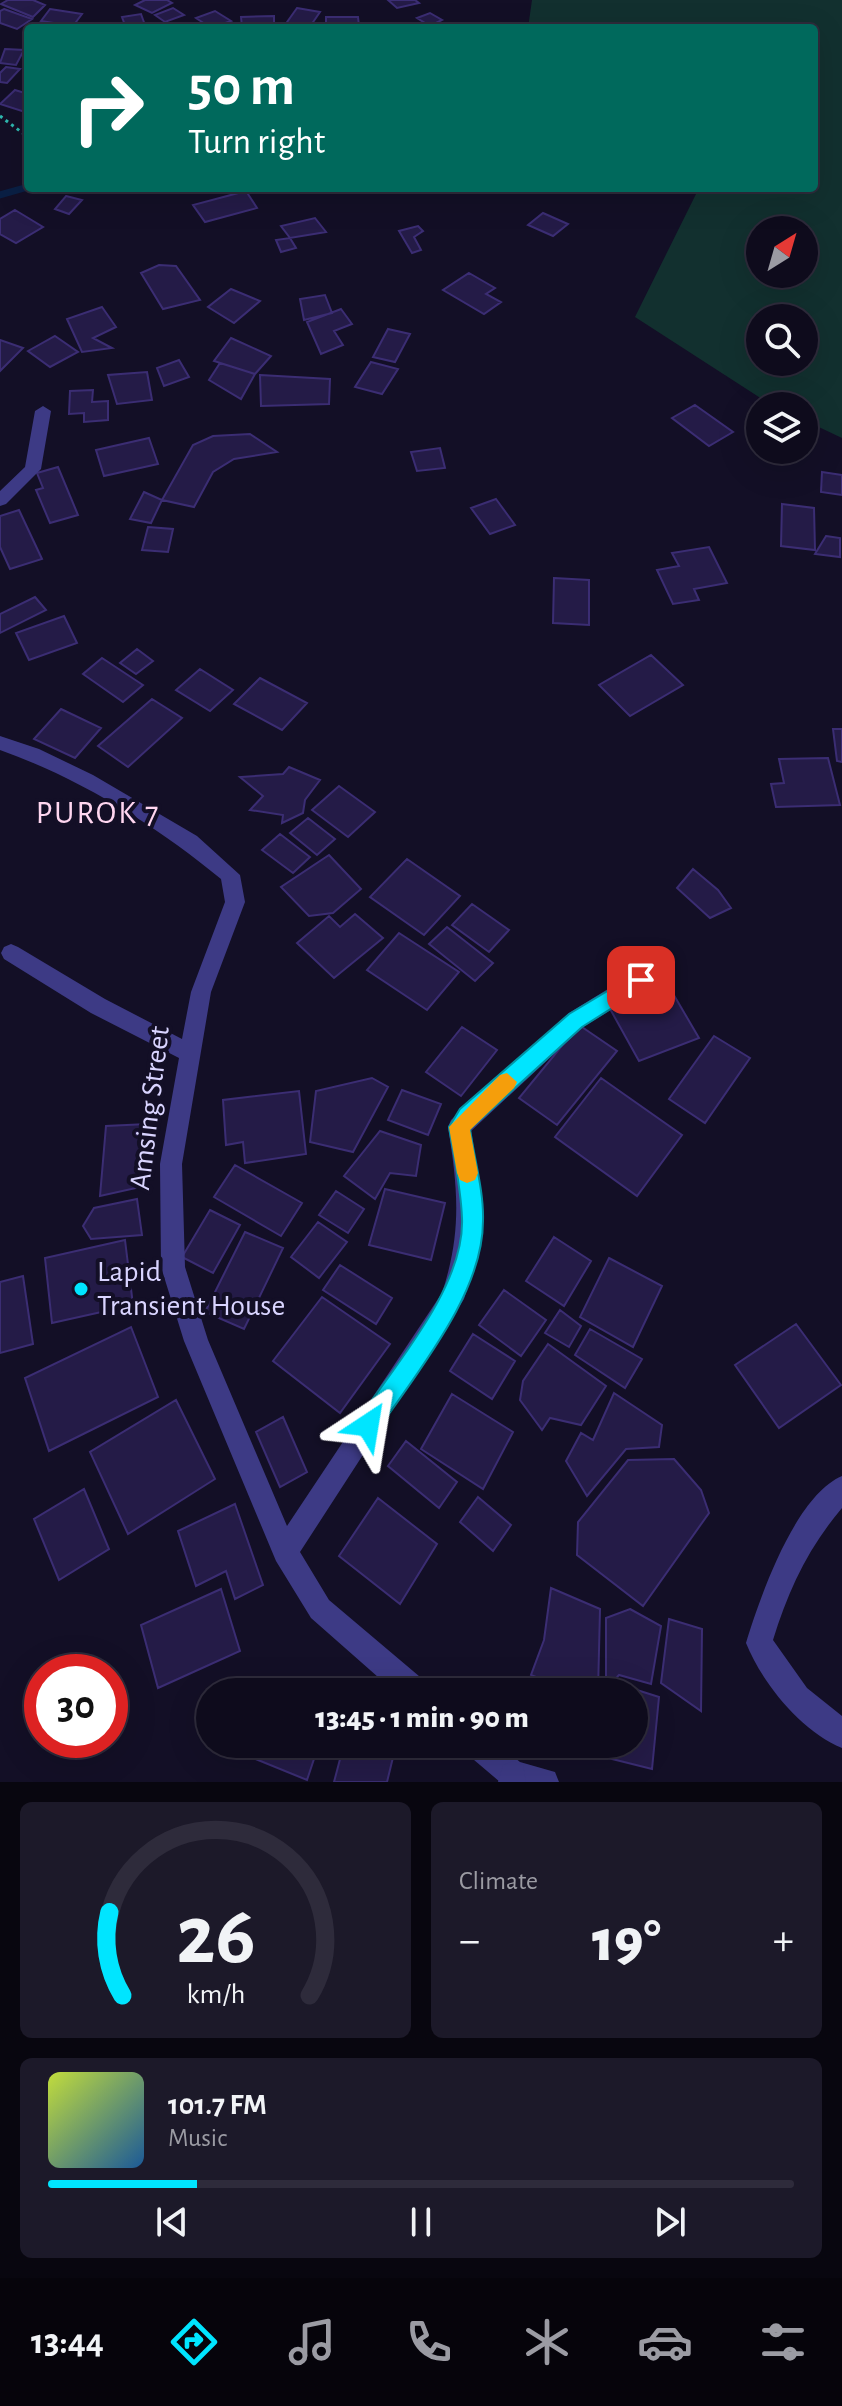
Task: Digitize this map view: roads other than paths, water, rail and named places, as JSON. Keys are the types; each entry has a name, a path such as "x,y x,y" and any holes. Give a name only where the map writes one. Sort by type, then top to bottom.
{"street":[{"path":"0,500 33,469 43,411"},
{"name":"Amsing Street","path":"0,743 32,754 86,780 190,842 230,875 235,902 201,992 171,1164 173,1267 196,1341 285,1552 320,1609 400,1678"},
{"path":"11,953 98,1006 189,1053"},
{"path":"285,1552 452,1299 468,1254 473,1220 459,1127 467,1116 576,1020 641,980"},
{"path":"842,1489 813,1522 777,1584 759,1643 797,1698 842,1734"},
{"path":"491,1758 512,1778 545,1782"}],"waterway":[{"path":"0,195 24,188"}],"place":[{"name":"Lapid Transient House","path":"81,1289"}],"district":[{"name":"PUROK 7","path":"98,813"}]}
